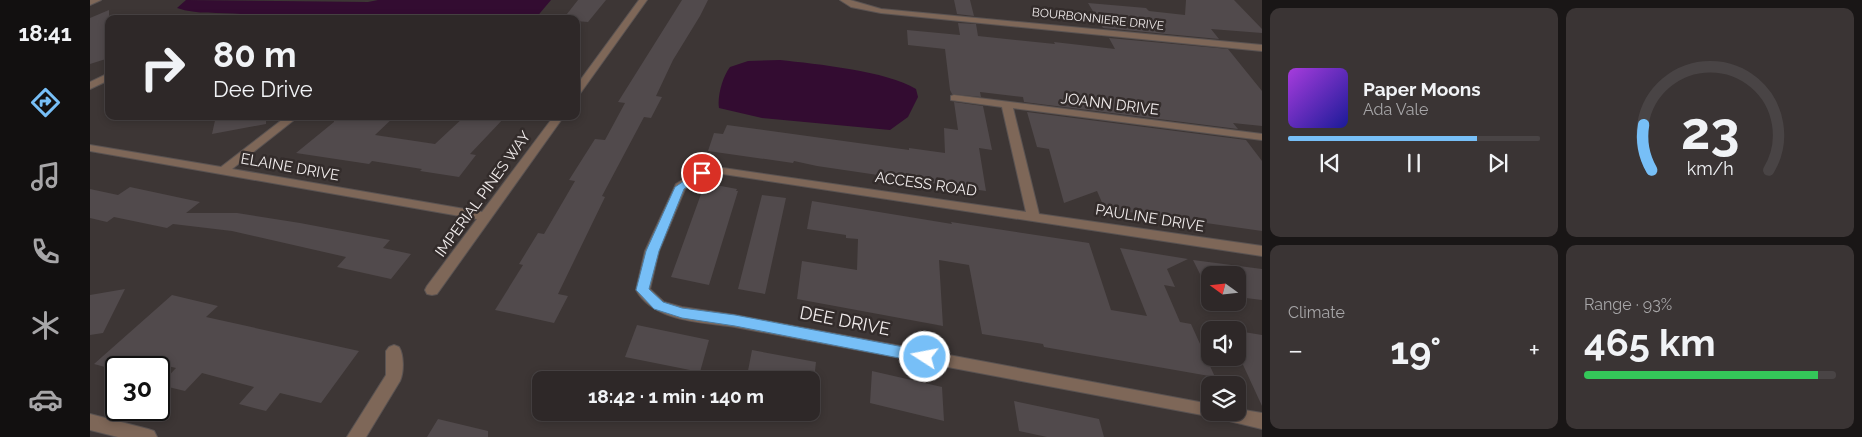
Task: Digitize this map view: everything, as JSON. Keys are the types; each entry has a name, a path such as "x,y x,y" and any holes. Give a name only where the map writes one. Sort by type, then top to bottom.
{"street":[{"path":"90,3 97,0"},
{"path":"580,87 643,0"},
{"name":"BOURBONNIERE DRIVE","path":"844,0 854,5 874,10 1262,48"},
{"path":"90,86 105,78"},
{"name":"JOANN DRIVE","path":"954,98 1262,137"},
{"path":"1007,106 1033,216"},
{"path":"223,171 289,120"},
{"name":"IMPERIAL PINES WAY","path":"432,290 556,120"},
{"name":"ELAINE DRIVE","path":"90,148 486,217"},
{"name":"ACCESS ROAD","path":"702,173 723,171 766,176 1033,216"},
{"name":"DEE DRIVE","path":"702,173 680,187 652,251 643,290 659,306 682,313 735,321 1201,409"},
{"name":"PAULINE DRIVE","path":"1033,216 1262,251"},
{"path":"356,437 394,376 394,352"},
{"path":"1246,418 1262,421"},
{"path":"90,422 148,437"}],"shaded area":[{"path":"186,0 368,2 378,0 551,0 538,15 255,15 200,12 177,8"},
{"path":"780,60 851,69 888,77 916,89 918,97 908,117 890,130 762,118 719,108 721,86 730,67 748,61"}],"building":[{"path":"578,0 606,0 588,22 580,21 580,15 566,15"},
{"path":"682,0 708,0 673,60 656,96 662,97 651,118 644,117 602,196 605,197 558,294 568,296 554,323 495,310 523,265 519,264 538,233 544,234 575,181 569,180 595,139 605,140 625,103 618,102"},
{"path":"954,0 970,0 974,16 957,14"},
{"path":"1186,0 1234,0 1262,29 1262,33 1211,29 1219,39 1103,28 1088,3 1146,8 1149,11 1185,15"},
{"path":"109,10 109,15 105,15 105,59 90,64 90,18"},
{"path":"958,23 976,24 978,36 1055,44 1054,42 1115,49 1109,38 1228,49 1262,91 1262,126 1233,123 1238,129 1024,102 1023,97 980,92 981,97 952,94 945,49 908,45 907,30 960,35"},
{"path":"954,102 983,106 992,150 979,148 986,191 794,161 793,163 708,151 714,133 723,134 727,125 909,150 909,148 945,153 944,128 958,130"},
{"path":"1027,112 1246,140 1262,161 1262,231 1108,209 1104,207 1097,191 1064,203 1049,149 1037,147"},
{"path":"215,120 266,120 266,124 212,134"},
{"path":"334,120 391,120 375,135 435,144 461,120 502,120 470,154 476,155 459,177 372,161 369,164 296,153 334,122"},
{"path":"705,183 737,189 736,191 738,191 709,285 671,277"},
{"path":"130,187 200,202 186,213 237,213 300,223 390,240 383,248 411,254 391,279 337,267 346,257 232,231 173,224 167,228 114,217 107,222 90,218 90,189 118,195"},
{"path":"762,195 786,198 765,294 738,289"},
{"path":"812,201 952,224 951,222 1089,243 1111,310 1147,316 1120,248 1188,259 1167,269 1175,287 1164,285 1180,322 1191,324 1201,346 1201,366 1210,366 1215,376 1044,347 1043,344 982,334 969,265 939,260 943,326 797,299 802,261 857,270 858,239 846,238 846,235 807,229"},
{"path":"1193,260 1239,266 1201,266 1201,276"},
{"path":"1246,267 1262,269 1262,300 1246,298"},
{"path":"125,289 103,333 90,335 90,295"},
{"path":"172,295 218,306 206,317 359,351 321,403 280,393 266,411 239,404 254,387 202,373 185,391 170,387 170,374 176,368 170,367 170,356 105,356 105,367 94,364"},
{"path":"637,325 709,340 700,371 625,357"},
{"path":"1246,332 1262,335 1262,406 1244,366 1246,366"},
{"path":"752,350 816,362 815,371 748,371"},
{"path":"872,371 942,387 944,421 870,403"},
{"path":"1014,401 1099,419 1104,437 1047,437 1019,431"},
{"path":"438,419 488,431 488,437 427,437"}],"route":[{"path":"702,173 680,187 652,251 643,290 659,306 682,313 735,321 925,357"}]}
